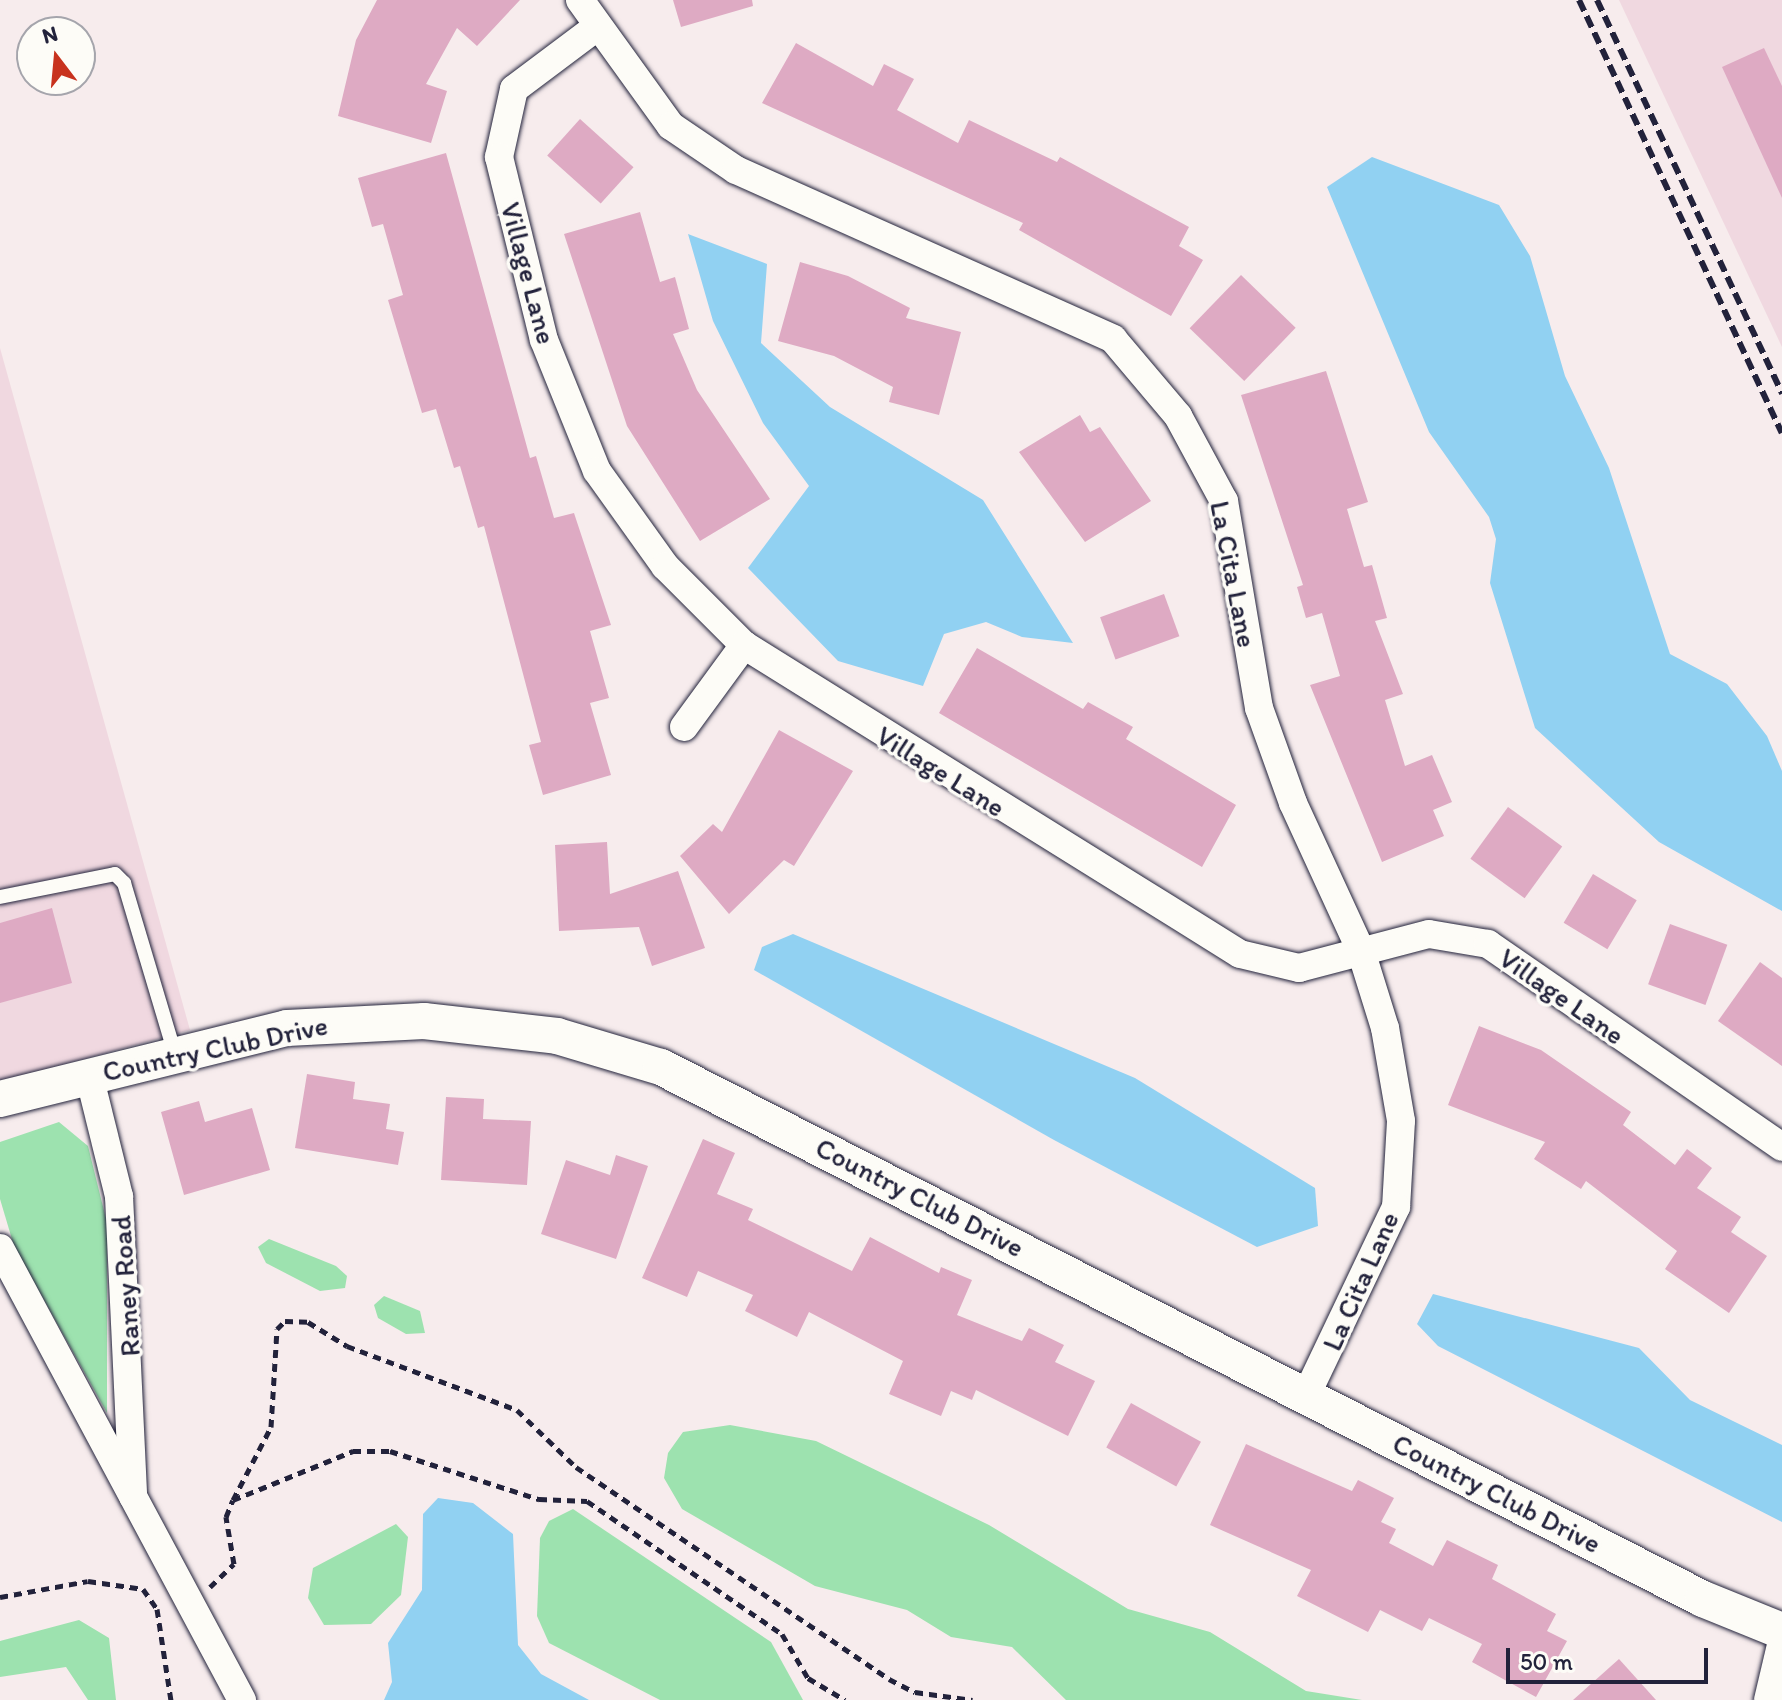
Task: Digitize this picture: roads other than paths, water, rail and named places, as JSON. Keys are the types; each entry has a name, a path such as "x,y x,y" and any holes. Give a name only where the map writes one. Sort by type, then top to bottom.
{"street":[{"name":"La Cita Lane","path":"580,0 594,29 671,126 723,161 1113,339 1178,416 1224,501 1259,708 1293,803 1361,951 1385,1028 1401,1121 1396,1207 1307,1394"},
{"name":"Village Lane","path":"594,29 514,89 499,157 544,340 597,471 665,566 744,645 1240,954 1299,968 1429,934 1488,944 1782,1147"},
{"path":"684,727 744,645"},
{"name":"Country Club Drive","path":"0,1099 287,1028 370,1019 557,1036 661,1067 1307,1394 1703,1599 1782,1631"},
{"name":"Raney Road","path":"89,1075 120,1210 133,1501"},
{"name":"Raney Road","path":"0,1248 242,1700"},
{"path":"1768,1700 1782,1641"}],"lane":[{"path":"0,897 115,874 124,883 175,1054"}],"water":[{"path":"1372,157 1499,205 1530,256 1565,376 1609,468 1670,654 1727,684 1767,736 1782,771 1782,911 1659,842 1535,728 1490,583 1496,539 1489,517 1429,432 1327,187"},
{"path":"688,234 767,264 761,343 830,407 983,500 1073,643 1022,637 986,622 944,634 923,686 838,661 748,568 809,486 763,423 713,321"},
{"path":"793,934 1135,1078 1315,1188 1318,1226 1257,1247 1054,1140 754,970 762,947"},
{"path":"1433,1294 1639,1348 1690,1400 1782,1445 1782,1522 1438,1346 1417,1324"},
{"path":"438,1498 473,1503 513,1534 518,1645 541,1674 589,1700 384,1700 392,1682 388,1643 422,1590 423,1514"}],"railway":[{"path":"1579,0 1782,433"},
{"path":"1597,0 1782,394"}]}
